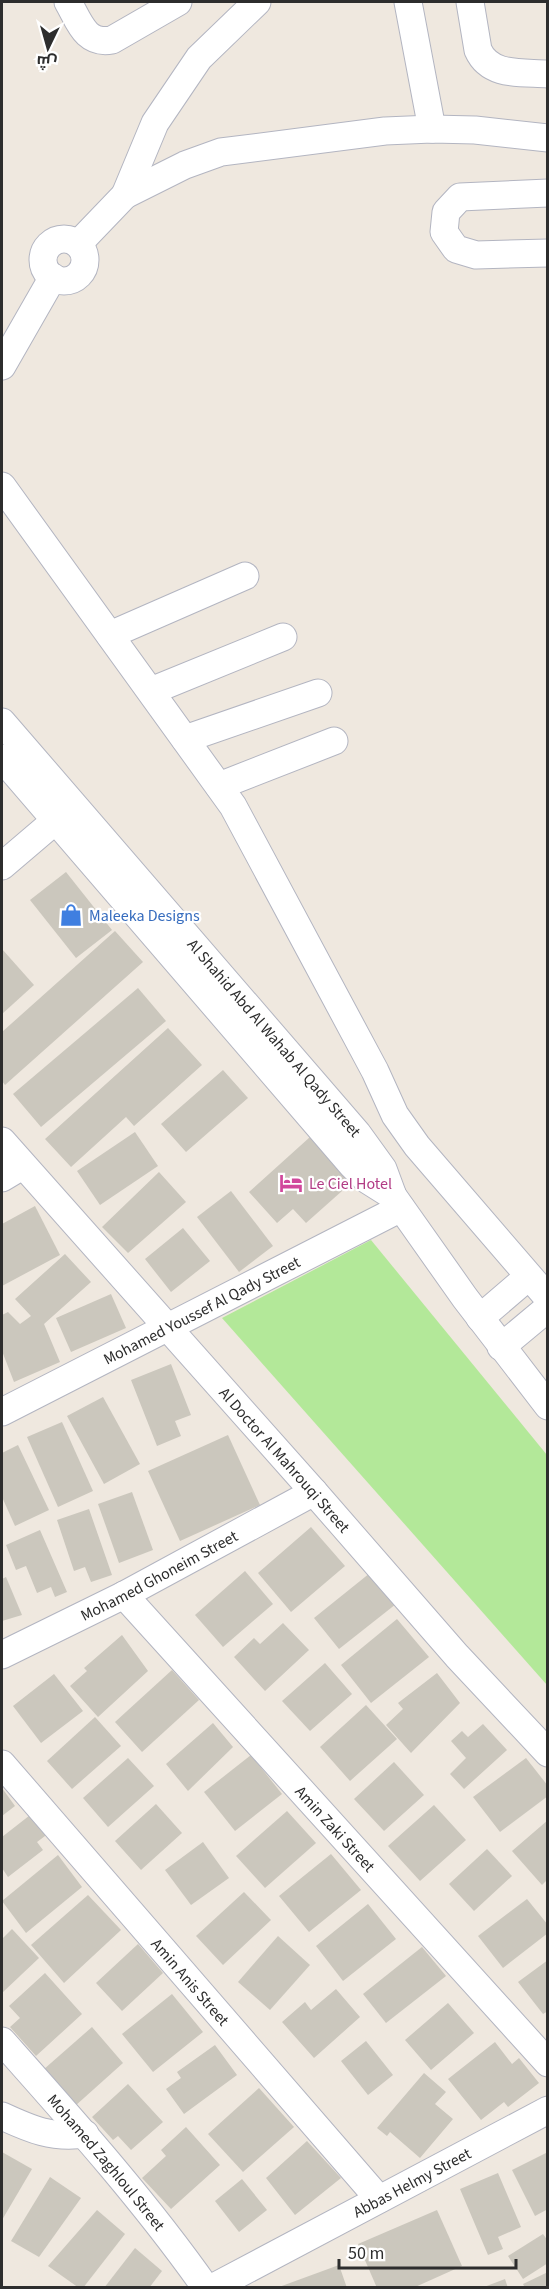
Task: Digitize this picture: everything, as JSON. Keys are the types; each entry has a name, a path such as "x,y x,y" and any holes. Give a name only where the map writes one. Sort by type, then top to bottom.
{"street":[{"path":"68,2 86,33 97,40 105,41 112,40 178,2"},
{"path":"125,195 155,123 199,58 257,2"},
{"path":"408,2 432,129"},
{"path":"470,2 478,50 489,65 496,70 548,74"},
{"path":"2,366 53,277 44,265 46,250 57,240 64,239 78,244 125,195 185,165 222,152 374,133 432,129 475,130 548,138"},
{"path":"548,193 460,197 446,212 444,232 456,249 476,255 548,253"},
{"path":"2,486 233,806 370,1060 395,1115 438,1172 548,1298"},
{"path":"110,635 245,576"},
{"path":"151,691 283,637"},
{"path":"185,739 318,693"},
{"name":"Al Shahid Abd Al Wahab Al Qady Street","path":"2,722 357,1133 383,1169 397,1202 501,1347 548,1406"},
{"path":"219,786 334,741"},
{"name":"Al Shahid Abd Al Wahab Al Qady Street","path":"2,758 352,1165 366,1179 397,1202"},
{"path":"2,866 56,820"},
{"name":"Al Doctor Al Mahrouqi Street","path":"2,1141 12,1172 168,1328 457,1656 548,1753"},
{"name":"Mohamed Youssef Al Qady Street","path":"2,1412 168,1328 397,1202"},
{"path":"480,1318 528,1277"},
{"path":"501,1347 548,1308"},
{"name":"Mohamed Ghoneim Street","path":"2,1655 124,1595 314,1492"},
{"name":"Amin Zaki Street","path":"124,1595 548,2063"},
{"name":"Amin Anis Street","path":"2,1764 379,2199"},
{"name":"Mohamed Zaghloul Street","path":"2,2041 149,2210 206,2288"},
{"name":"Abbas Helmy Street","path":"212,2288 548,2110"},
{"path":"2,2116 41,2133 70,2136 85,2134"}],"green space":[{"path":"371,1240 547,1455 547,1685 222,1318"}],"building":[{"name":"Maleeka Designs","path":"66,872 112,930 76,958 30,900"},
{"path":"115,931 143,962 5,1085 2,1081 2,1032"},
{"path":"2,949 34,985 2,1014"},
{"path":"138,988 166,1021 41,1127 13,1094"},
{"path":"168,1028 202,1065 134,1126 126,1117 71,1167 45,1139"},
{"path":"223,1070 248,1098 186,1152 161,1124"},
{"path":"135,1132 158,1166 100,1205 77,1171"},
{"path":"310,1137 351,1183 306,1223 293,1209 277,1223 249,1192"},
{"path":"159,1172 186,1202 128,1253 102,1227"},
{"path":"231,1191 273,1246 239,1272 197,1217"},
{"path":"35,1206 60,1255 2,1286 2,1224"},
{"path":"183,1228 210,1261 171,1292 145,1259"},
{"path":"65,1254 91,1282 44,1324 60,1362 14,1382 2,1351 2,1315 8,1312 20,1324 31,1316 15,1299"},
{"path":"111,1294 126,1328 71,1352 56,1318"},
{"path":"171,1364 191,1415 175,1421 181,1436 157,1446 131,1380"},
{"path":"103,1397 140,1464 104,1484 67,1416"},
{"path":"62,1422 93,1491 58,1507 27,1437"},
{"path":"228,1435 260,1505 180,1541 148,1471"},
{"path":"18,1445 49,1510 15,1526 2,1497 2,1453"},
{"path":"132,1492 153,1550 119,1563 98,1504"},
{"path":"89,1509 112,1575 91,1582 85,1567 74,1571 57,1520"},
{"path":"311,1527 345,1566 291,1612 258,1573"},
{"path":"40,1530 67,1592 55,1597 51,1587 37,1593 26,1566 16,1570 6,1545"},
{"path":"245,1571 273,1604 223,1647 195,1615"},
{"path":"370,1573 396,1604 339,1649 314,1618"},
{"path":"6,1577 22,1615 2,1621 2,1579"},
{"path":"397,1619 429,1657 371,1703 341,1665"},
{"path":"283,1623 309,1650 265,1691 234,1657 254,1638 260,1644"},
{"path":"122,1635 148,1671 98,1717 70,1686 87,1671 84,1668"},
{"path":"325,1663 352,1694 310,1731 282,1701"},
{"path":"172,1670 199,1700 142,1752 115,1722"},
{"path":"437,1673 460,1703 411,1753 386,1725 403,1709 398,1703"},
{"path":"54,1674 83,1711 41,1743 13,1706"},
{"path":"366,1705 397,1739 350,1781 320,1747"},
{"path":"95,1717 121,1746 72,1789 47,1761"},
{"path":"213,1723 233,1747 188,1791 166,1764"},
{"path":"483,1724 507,1750 464,1789 450,1774 466,1758 451,1741 462,1731 468,1737"},
{"path":"251,1755 282,1794 235,1831 204,1792"},
{"path":"128,1758 154,1786 108,1827 83,1798"},
{"path":"526,1758 548,1786 548,1796 500,1832 473,1797"},
{"path":"394,1762 424,1795 384,1831 354,1799"},
{"path":"2,1788 15,1806 2,1816"},
{"path":"156,1804 182,1833 141,1870 115,1841"},
{"path":"434,1805 466,1840 420,1881 388,1846"},
{"path":"287,1811 316,1843 265,1888 236,1856"},
{"path":"34,1812 49,1833 37,1842 43,1850 8,1877 2,1868 2,1837"},
{"path":"548,1820 548,1879 542,1885 512,1851"},
{"path":"203,1842 229,1878 191,1905 165,1870"},
{"path":"487,1849 512,1876 474,1911 449,1884"},
{"path":"331,1854 361,1890 309,1932 279,1896"},
{"path":"58,1855 82,1887 26,1933 2,1901"},
{"path":"244,1892 271,1920 223,1965 196,1936"},
{"path":"88,1895 121,1930 64,1983 31,1945"},
{"path":"527,1899 548,1925 548,1933 503,1968 478,1936"},
{"path":"368,1904 396,1939 343,1981 316,1946"},
{"path":"12,1929 39,1958 2,1993 2,1939"},
{"path":"278,1936 310,1965 270,2010 238,1982"},
{"path":"138,1944 163,1973 122,2011 96,1983"},
{"path":"422,1947 446,1976 386,2023 363,1994"},
{"path":"548,1960 548,2011 543,2014 518,1982"},
{"path":"45,1973 82,2014 36,2056 10,2027 20,2018 9,2006"},
{"path":"336,1989 360,2017 314,2058 282,2022 305,2002 311,2010"},
{"path":"172,1994 203,2032 153,2072 122,2034"},
{"path":"448,2003 474,2033 431,2070 405,2040"},
{"path":"92,2027 123,2063 75,2106 43,2070"},
{"path":"366,2041 393,2075 368,2095 341,2061"},
{"path":"495,2042 512,2064 519,2058 539,2083 508,2107 504,2102 481,2120 448,2079"},
{"path":"215,2045 237,2075 184,2114 166,2089 181,2078 177,2072"},
{"path":"424,2073 446,2092 435,2104 453,2119 420,2158 390,2132 387,2136 377,2128"},
{"path":"128,2084 163,2122 131,2150 118,2136 113,2140 92,2117"},
{"path":"259,2088 294,2127 243,2172 208,2134"},
{"path":"186,2127 220,2165 171,2209 142,2178 166,2156 161,2150"},
{"path":"307,2141 341,2178 295,2215 266,2178"},
{"path":"2,2152 32,2169 2,2220"},
{"path":"548,2152 548,2209 535,2216 512,2170"},
{"path":"498,2173 521,2227 498,2237 503,2249 488,2255 460,2189"},
{"path":"50,2177 81,2198 39,2257 11,2241"},
{"path":"242,2179 267,2210 239,2232 215,2201"},
{"path":"97,2210 125,2234 83,2288 79,2288 48,2266"},
{"path":"437,2210 462,2266 413,2288 377,2288 358,2244"},
{"path":"543,2234 548,2241 548,2263 523,2279 508,2256"},
{"path":"135,2248 162,2271 149,2288 104,2288"},
{"path":"339,2265 347,2288 279,2288 279,2287"},
{"path":"548,2272 548,2288 525,2288 523,2284"},
{"path":"505,2279 508,2288 484,2288 484,2287"}],"place":[{"name":"Maleeka Designs","path":"71,915"},
{"name":"Le Ciel Hotel","path":"291,1183"}]}
